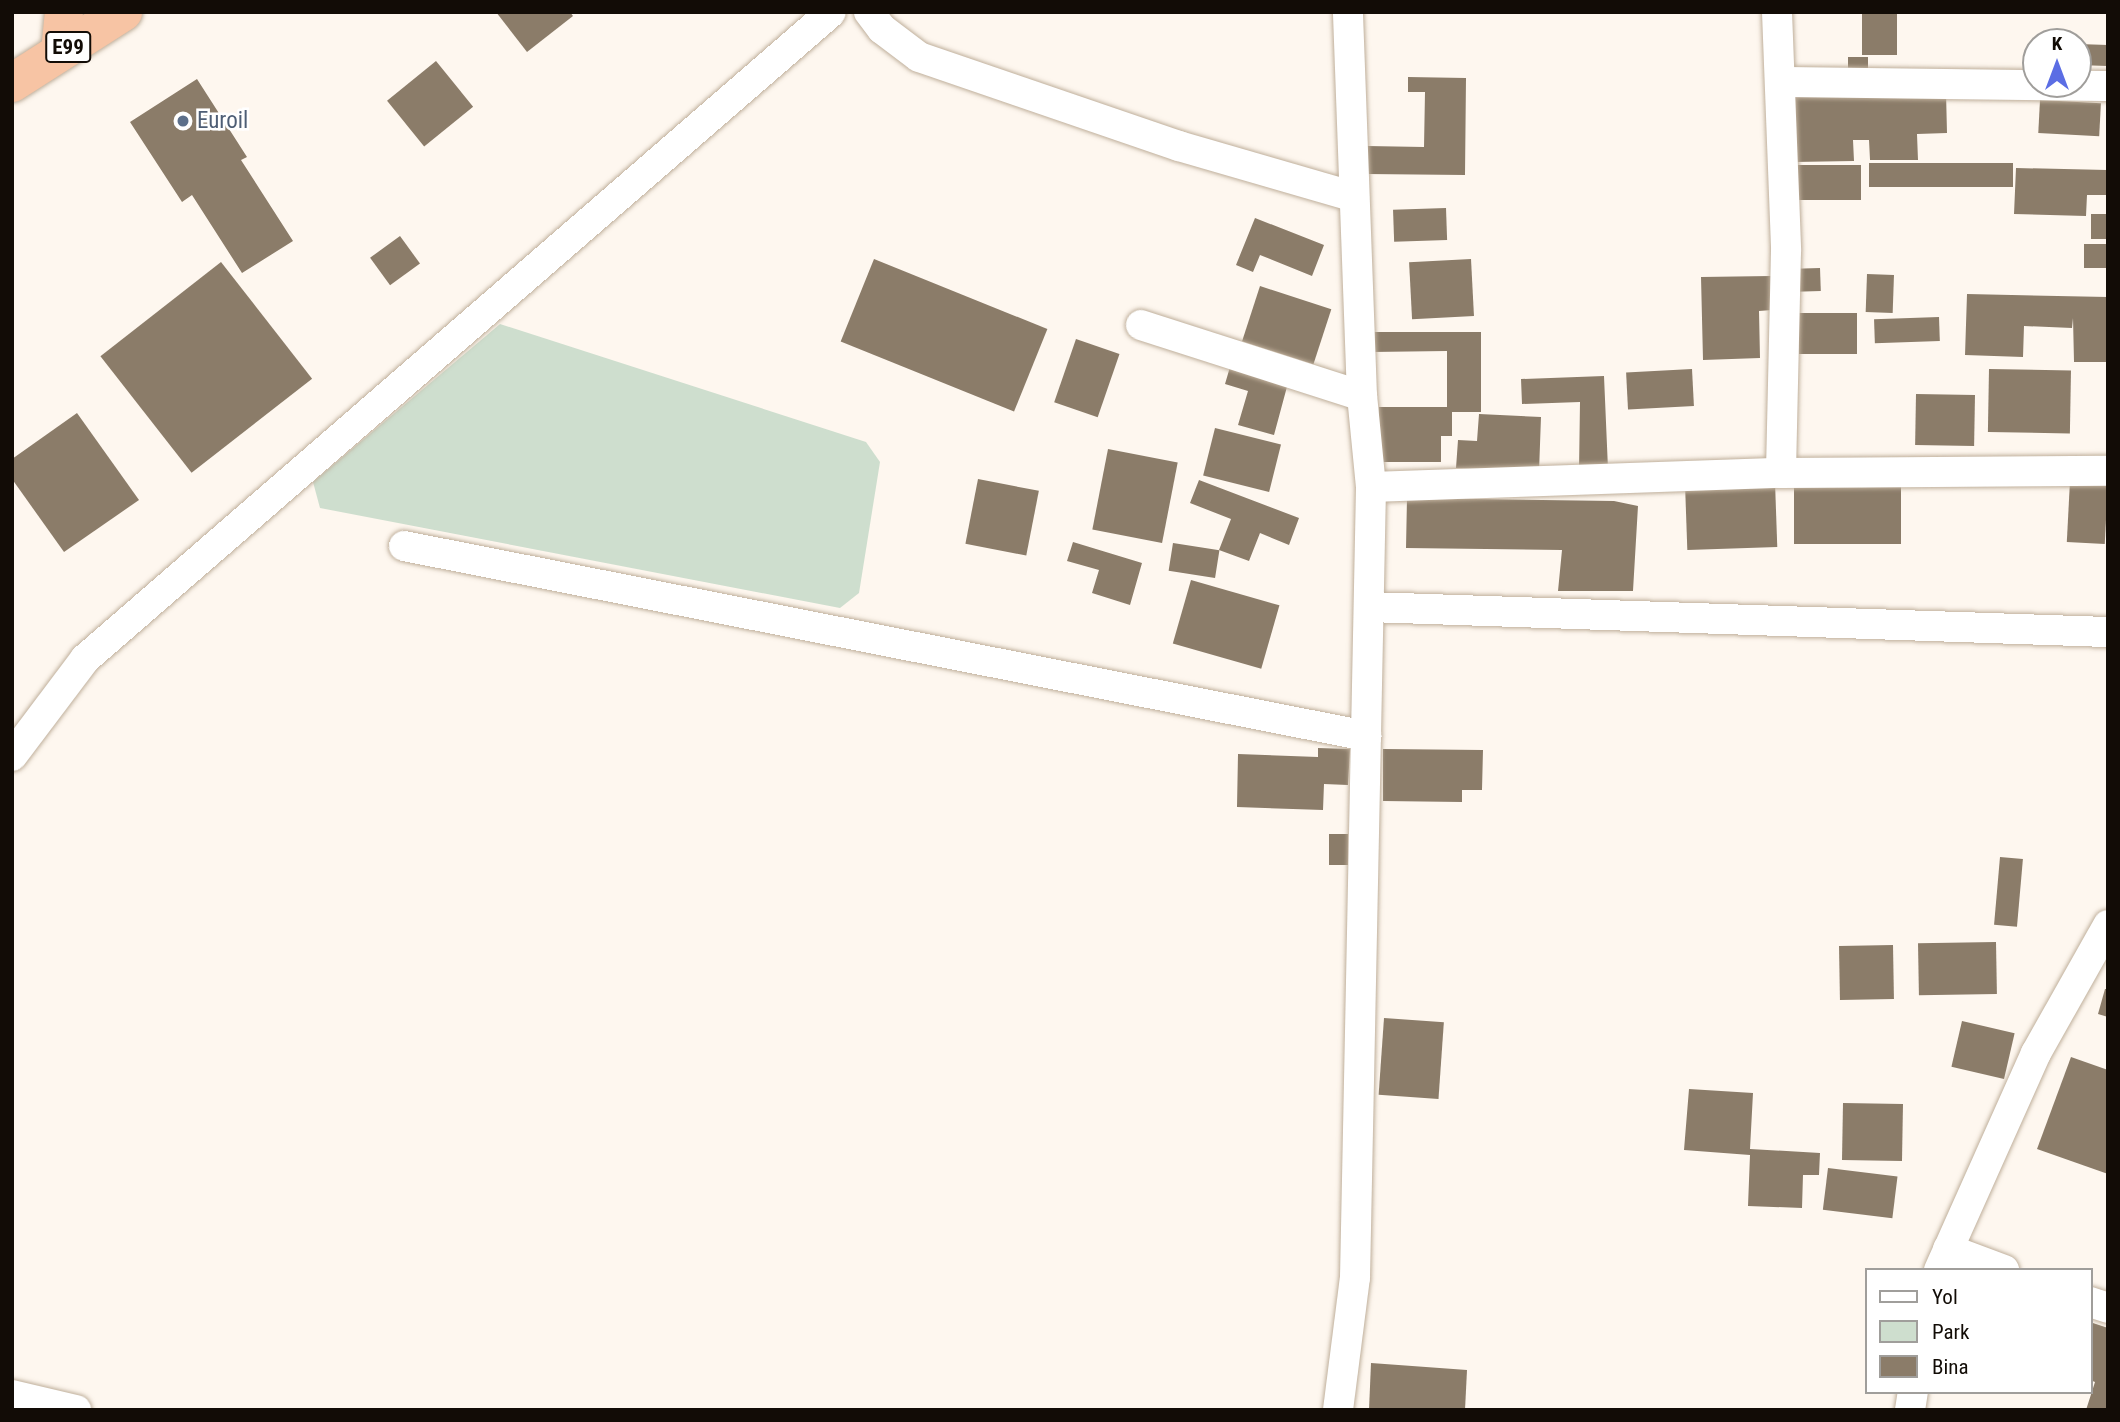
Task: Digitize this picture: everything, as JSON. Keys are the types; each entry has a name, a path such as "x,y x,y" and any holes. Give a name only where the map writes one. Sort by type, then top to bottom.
{"highway":[{"path":"60,52 64,12"},
{"name":"E99","path":"12,83 123,12"}],"street":[{"path":"12,756 85,659 831,12"},
{"path":"869,12 882,29 919,57 1179,146 1354,197"},
{"path":"1338,1410 1355,1278 1371,487 1362,396 1348,12"},
{"path":"1777,12 1782,82 1786,251 1781,474"},
{"path":"1782,82 2108,86"},
{"path":"1141,325 1362,396"},
{"path":"1371,487 1781,474 2108,471"},
{"path":"404,546 1366,736"},
{"path":"1369,607 2108,632"},
{"path":"1993,1268 1943,1259 2036,1054 2108,925"},
{"path":"12,1395 76,1410"}],"green space":[{"path":"500,324 866,442 880,462 859,593 840,608 320,508 313,482"}],"building":[{"path":"496,12 570,12 573,16 527,52"},
{"path":"1862,12 1897,12 1897,55 1862,55"},
{"path":"2092,44 2108,45 2107,66 2092,66"},
{"path":"1848,57 1868,57 1868,73 1848,73"},
{"path":"436,61 473,107 424,146 387,101"},
{"path":"1408,77 1466,78 1465,175 1367,174 1367,146 1424,147 1425,92 1408,92"},
{"path":"197,79 247,157 241,160 293,241 242,273 192,195 182,202 130,122"},
{"path":"1946,92 1947,133 1917,134 1918,160 1870,160 1869,140 1853,140 1854,161 1794,162 1793,94"},
{"path":"2040,100 2101,103 2099,136 2038,133"},
{"path":"1869,163 2013,163 2013,187 1869,187"},
{"path":"1794,165 1861,165 1861,200 1794,200"},
{"path":"2016,168 2107,170 2107,195 2087,195 2086,216 2014,214"},
{"path":"1446,208 1447,240 1394,242 1393,210"},
{"path":"2091,214 2108,214 2108,239 2091,239"},
{"path":"1255,218 1324,245 1312,276 1260,255 1253,272 1236,265"},
{"path":"400,236 420,264 390,285 370,258"},
{"path":"2084,244 2108,244 2108,268 2084,268"},
{"path":"874,259 1047,329 1014,412 841,342"},
{"path":"1471,259 1474,316 1412,319 1409,262"},
{"path":"221,262 312,379 192,473 100,356"},
{"path":"1820,268 1821,291 1796,292 1795,269"},
{"path":"1867,274 1894,275 1893,313 1866,312"},
{"path":"1771,276 1772,310 1759,311 1760,358 1703,360 1701,277"},
{"path":"1260,286 1331,309 1313,364 1242,341"},
{"path":"1967,294 2108,297 2108,362 2074,362 2073,318 2072,328 2024,326 2023,357 1965,355"},
{"path":"1799,313 1857,313 1857,354 1799,354"},
{"path":"1939,317 1940,341 1875,343 1874,319"},
{"path":"1371,332 1481,332 1481,412 1452,412 1452,436 1441,436 1441,462 1379,462 1379,407 1447,407 1447,351 1371,352"},
{"path":"1076,339 1119,354 1098,417 1054,402"},
{"path":"1230,367 1288,383 1274,435 1238,425 1248,391 1225,384"},
{"path":"1692,369 1694,406 1628,409 1626,372"},
{"path":"1989,369 2071,370 2070,433 1988,432"},
{"path":"1604,376 1608,469 1579,471 1580,402 1522,404 1521,379"},
{"path":"1916,394 1975,395 1974,446 1915,445"},
{"path":"77,413 139,500 64,552 12,479 12,459"},
{"path":"1479,414 1541,417 1539,472 1456,468 1458,440 1477,441"},
{"path":"1215,428 1281,444 1269,492 1203,476"},
{"path":"1108,449 1178,463 1162,543 1092,529"},
{"path":"978,479 1039,491 1026,556 965,544"},
{"path":"1199,480 1299,518 1289,545 1260,533 1249,561 1219,550 1231,519 1190,503"},
{"path":"2070,481 2108,483 2105,544 2067,542"},
{"path":"1775,482 1777,547 1687,550 1685,485"},
{"path":"1794,487 1901,487 1901,544 1794,544"},
{"path":"1407,498 1614,501 1638,506 1633,591 1558,591 1562,550 1406,548"},
{"path":"1073,542 1142,563 1130,605 1092,593 1099,570 1067,561"},
{"path":"1173,543 1219,550 1215,578 1169,571"},
{"path":"1191,580 1279,605 1261,669 1173,643"},
{"path":"1318,748 1350,749 1348,785 1324,784 1323,810 1237,807 1238,754 1318,757"},
{"path":"1383,749 1483,750 1482,790 1462,790 1462,802 1383,801"},
{"path":"1329,834 1348,834 1348,865 1329,865"},
{"path":"2000,857 2023,859 2017,927 1994,925"},
{"path":"1996,942 1997,994 1919,995 1918,943"},
{"path":"1893,945 1894,999 1840,1000 1839,946"},
{"path":"2105,989 2108,989 2108,1017 2098,1014"},
{"path":"1384,1018 1444,1022 1438,1099 1379,1095"},
{"path":"1962,1021 2015,1033 2004,1079 1951,1067"},
{"path":"2071,1057 2108,1070 2108,1174 2037,1149"},
{"path":"1689,1089 1753,1093 1750,1149 1820,1153 1819,1175 1803,1175 1802,1208 1748,1206 1750,1155 1684,1150"},
{"path":"1843,1103 1903,1104 1902,1161 1842,1160"},
{"path":"1828,1168 1897,1177 1892,1218 1823,1210"},
{"path":"2092,1323 2108,1328 2108,1410 2086,1410 2095,1382 2092,1381"},
{"path":"1371,1363 1467,1370 1465,1410 1369,1410"}],"place":[{"name":"Euroil","path":"183,121"}]}
